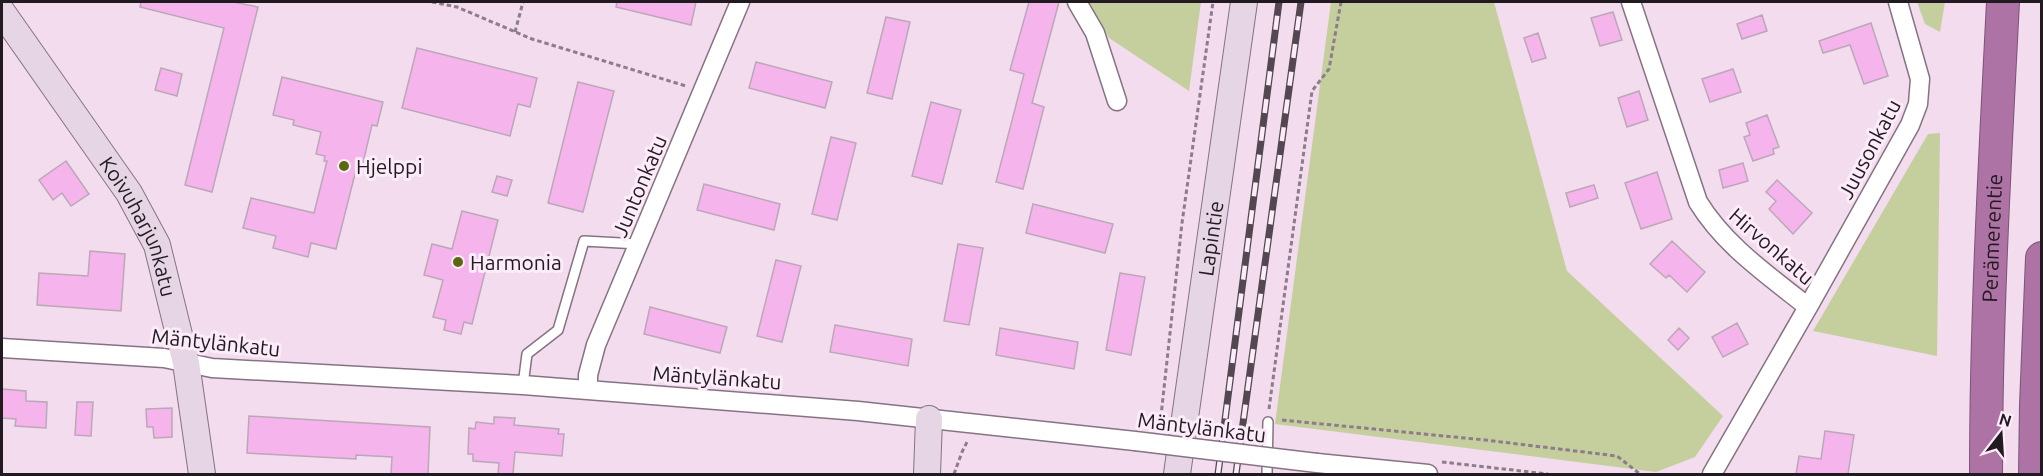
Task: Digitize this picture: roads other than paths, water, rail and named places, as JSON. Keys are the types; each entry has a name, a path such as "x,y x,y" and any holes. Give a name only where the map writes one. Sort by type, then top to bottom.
{"highway":[{"name":"Perämerentie","path":"1986,474 1992,214 2003,2"},
{"path":"2035,474 2042,258"}],"street":[{"name":"Juntonkatu","path":"588,390 588,375 596,345 740,2"},
{"path":"1077,2 1095,33 1117,101"},
{"name":"Lapintie","path":"1178,474 1244,2"},
{"name":"Hirvonkatu","path":"1631,2 1698,202 1710,221 1728,241 1808,307 1712,474"},
{"name":"Juusonkatu","path":"1808,307 1910,125 1918,104 1920,79 1898,2"},
{"name":"Koivuharjunkatu","path":"2,12 129,193 157,246 186,363 202,474"},
{"name":"Mäntylänkatu","path":"2,348 164,358 212,368 523,385 858,411 1428,474"},
{"path":"927,474 929,418"}],"lane":[{"path":"523,385 527,354 558,330 584,241 639,244"},
{"path":"1267,474 1268,422"}],"railway":[{"path":"1218,474 1279,2"},
{"path":"1236,474 1301,2"}],"place":[{"name":"Hjelppi","path":"344,166"},
{"name":"Harmonia","path":"458,262"}]}
